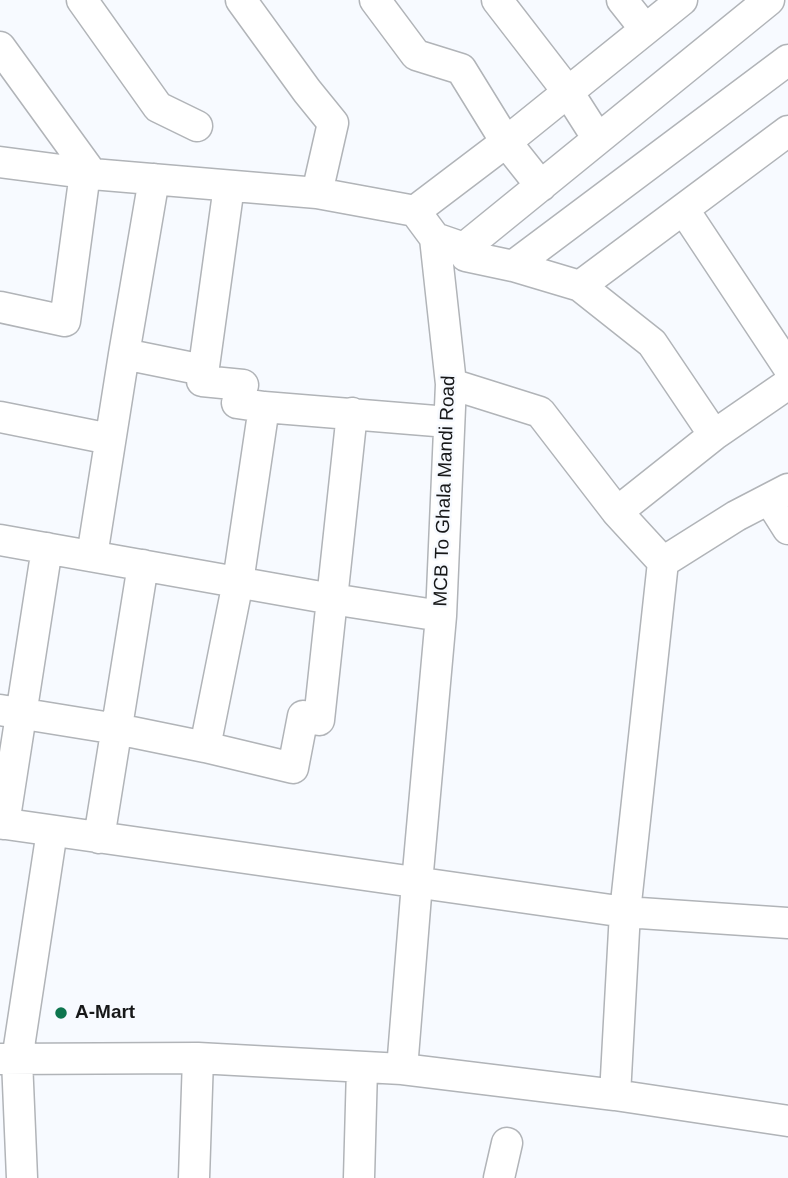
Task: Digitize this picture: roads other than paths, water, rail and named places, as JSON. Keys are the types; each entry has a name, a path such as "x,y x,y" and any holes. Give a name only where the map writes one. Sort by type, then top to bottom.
{"street":[{"path":"82,0 158,107 197,126"},
{"path":"241,0 307,91 334,122 317,193"},
{"path":"375,0 416,55 461,69 506,142 541,186"},
{"path":"497,0 568,92 598,139"},
{"path":"622,0 645,29"},
{"path":"415,211 506,142 682,0"},
{"path":"464,248 769,0"},
{"path":"0,47 89,174 65,321 0,307"},
{"path":"513,266 788,60"},
{"path":"580,286 788,131"},
{"path":"1,167 317,193 415,211 435,237 464,248"},
{"path":"92,556 154,179"},
{"path":"229,186 202,381 243,385 237,402 264,407 449,422"},
{"path":"684,210 788,367"},
{"name":"MCB To Ghala Mandi Road","path":"402,1069 441,616 451,384 435,237"},
{"path":"464,248 466,256 513,266 580,286 652,343 713,435"},
{"path":"124,354 204,370"},
{"path":"451,384 540,412 617,512 663,562 625,912 615,1095"},
{"path":"617,512 713,435 788,384"},
{"path":"205,747 238,582 264,407"},
{"path":"11,712 117,729 293,768 303,716 319,719 352,413"},
{"path":"0,417 110,439"},
{"path":"663,562 736,516 779,494 788,528"},
{"path":"0,540 441,616"},
{"path":"47,548 11,712 2,823 625,912 788,923"},
{"path":"99,838 143,565"},
{"path":"22,1178 9,1059 52,831"},
{"path":"9,1059 198,1058 402,1069 615,1095 788,1121"},
{"path":"194,1178 198,1058"},
{"path":"359,1178 362,1068"},
{"path":"499,1178 507,1143"}],"place":[{"name":"A-Mart","path":"61,1013"}]}
